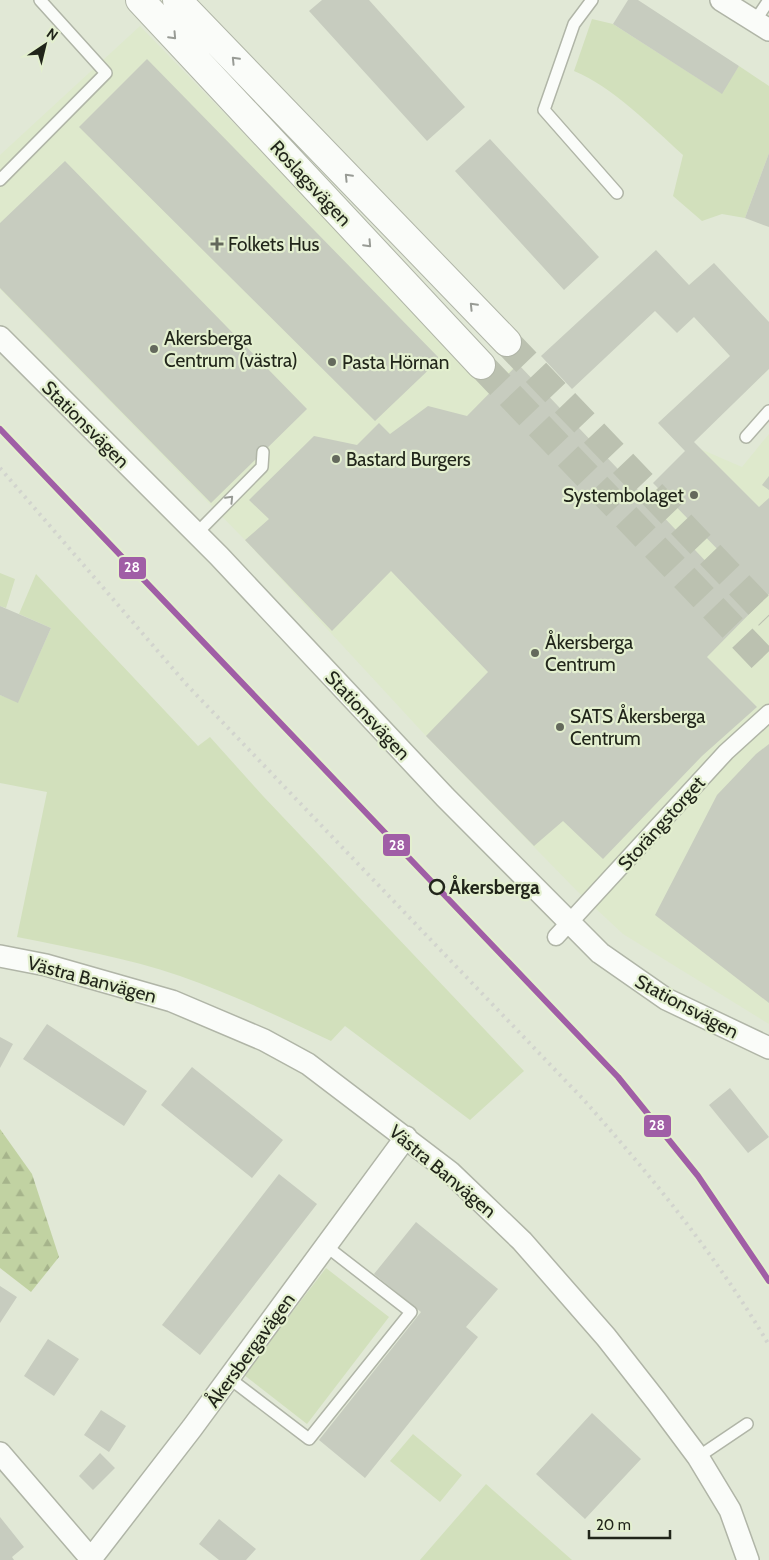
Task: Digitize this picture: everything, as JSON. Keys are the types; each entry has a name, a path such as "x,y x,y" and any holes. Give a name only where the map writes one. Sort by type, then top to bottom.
{"main road":[{"name":"Roslagsvägen","path":"140,0 481,365"},
{"name":"Roslagsvägen","path":"178,0 507,342"}],"street":[{"path":"721,0 762,26"},
{"name":"Stationsvägen","path":"0,337 196,534 445,798 563,930 666,998 769,1048"},
{"name":"Storängstorget","path":"563,930 726,752 769,713"},
{"name":"Västra Banvägen","path":"0,956 46,965 172,1001 264,1040 308,1064 450,1172 522,1240 606,1337 698,1457 730,1510 748,1560"},
{"name":"Åkersbergavägen","path":"91,1560 229,1378 406,1137"},
{"path":"0,1452 91,1560"}],"lane":[{"path":"0,180 106,73 40,0"},
{"path":"592,0 574,24 544,110 617,193"},
{"path":"762,26 769,0"},
{"path":"746,438 769,411"},
{"path":"196,534 262,467 263,452"},
{"path":"229,1378 309,1439 411,1312 326,1246"},
{"path":"698,1457 747,1424"}],"shaded area":[{"path":"592,19 613,24 721,93 739,66 769,86 769,153 745,218 722,214 702,221 673,196 683,155 617,97 589,78 574,71"},
{"path":"140,26 488,386 518,364 646,499 698,448 742,467 769,434 769,1024 623,934 578,892 426,736 245,540 0,289 0,155"},
{"path":"0,573 15,579 6,608 0,606"},
{"path":"36,574 198,746 210,737 263,796 524,1071 470,1120 345,1026 331,1041 238,998 180,976 79,949 17,937 47,792 0,783 0,695 18,702 51,628 19,614"},
{"path":"326,1268 389,1317 307,1424 244,1375"},
{"path":"413,1434 462,1475 440,1502 390,1461"},
{"path":"486,1484 572,1560 420,1560"}],"green space":[{"path":"0,1129 32,1174 59,1257 31,1292 0,1268"}],"building":[{"path":"322,0 369,0 465,107 427,141 309,11"},
{"path":"628,0 638,0 739,66 722,94 613,24"},
{"name":"Folkets Hus","path":"147,59 440,359 375,421 79,127"},
{"path":"490,139 599,257 564,290 455,171"},
{"path":"769,153 769,227 745,218"},
{"name":"Akersberga Centrum (västra)","path":"65,161 307,409 211,503 0,288 0,223"},
{"path":"656,250 689,285 714,263 769,322 769,369 694,442 759,507 769,498 769,594 707,657 757,707 702,756 603,859 563,821 534,846 426,736 488,672 391,571 332,631 245,540 269,519 249,500 314,436 357,445 379,423 390,434 428,406 467,416 518,364 715,571 727,559 653,483 685,451 658,423 730,356 694,317 677,333 655,311 572,389 541,356"},
{"path":"769,476 769,490 762,485"},
{"path":"0,606 51,628 18,703 0,695"},
{"path":"769,744 769,1003 655,915 717,795 756,754"},
{"path":"47,1024 147,1091 124,1126 23,1059"},
{"path":"0,1037 13,1044 0,1068"},
{"path":"192,1067 283,1140 252,1178 161,1105"},
{"path":"730,1088 769,1137 748,1153 709,1105"},
{"path":"279,1174 317,1204 200,1355 162,1325"},
{"path":"416,1222 498,1289 466,1327 478,1337 365,1478 319,1440 421,1312 374,1274"},
{"path":"0,1286 17,1297 0,1323"},
{"path":"48,1339 79,1359 54,1396 24,1376"},
{"path":"101,1410 126,1426 109,1452 84,1435"},
{"path":"592,1413 641,1459 585,1519 536,1474"},
{"path":"100,1453 115,1468 93,1490 79,1476"},
{"path":"0,1517 24,1547 12,1557 14,1560 0,1560"},
{"path":"219,1519 256,1549 246,1560 219,1560 199,1544"}],"tunnel":[{"path":"507,342 769,616"},
{"path":"481,365 769,666"}],"railway":[{"path":"0,468 187,685 583,1099 658,1187 705,1248 769,1345"}],"transit line":[{"name":"28","path":"0,429 618,1077 698,1176 769,1281"}],"place":[{"name":"Folkets Hus","path":"217,244"},
{"name":"Akersberga Centrum (västra)","path":"154,349"},
{"name":"Pasta Hörnan","path":"332,362"},
{"name":"Bastard Burgers","path":"336,459"},
{"name":"Systembolaget","path":"694,495"},
{"name":"Åkersberga Centrum","path":"535,653"},
{"name":"SATS Åkersberga Centrum","path":"560,727"},
{"name":"Åkersberga","path":"437,887"}]}
